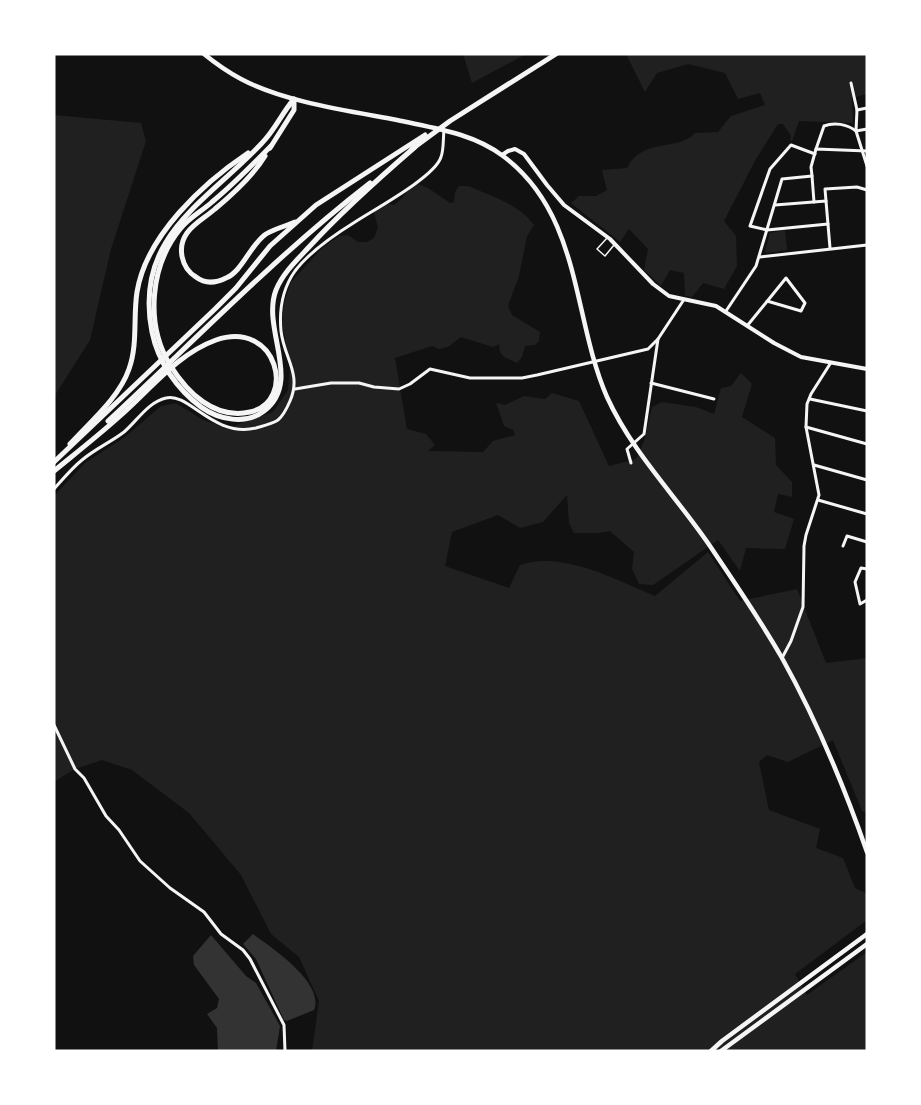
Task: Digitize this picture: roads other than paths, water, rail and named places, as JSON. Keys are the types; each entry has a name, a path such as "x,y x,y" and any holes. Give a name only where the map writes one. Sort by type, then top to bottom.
{"highway":[{"path":"54,461 215,309 236,288 270,246 300,219 327,197 426,136 550,54"},
{"path":"449,120 556,54"},
{"path":"294,99 262,144 187,214 164,245 153,275 149,297 152,329 161,352 174,376 197,404 222,417 246,419 260,414 272,404 280,389 282,377 272,312 281,279 333,222 426,136"},
{"path":"294,99 294,110 258,167 187,233 181,246 184,263 194,277 203,281 224,280 236,270 265,235 300,219"},
{"path":"54,461 111,398 129,370 135,336 139,280 161,233 198,193 262,144"},
{"path":"161,352 155,320 154,297 159,270 169,247 182,227 213,202 271,146"},
{"path":"54,471 318,225 415,147"},
{"path":"54,471 189,354 216,340 237,336 253,340 272,358 276,377 273,391 265,403 254,412 239,415 220,411 208,405 174,376"}],"main road":[{"path":"204,54 242,80 294,99 444,130 474,140 502,155 539,193 562,238 572,269 594,360 607,396 633,443 710,547 782,658 828,751 867,852"},
{"path":"711,1051 867,934"},
{"path":"721,1051 867,944"}],"street":[{"path":"851,83 857,110 856,131 867,166"},
{"path":"857,110 867,108"},
{"path":"814,202 811,166 824,126 832,123 856,131 867,129"},
{"path":"54,489 83,459 124,432 153,403 167,397 180,398 200,413 233,430 248,430 278,420 286,410 296,389 281,331 284,293 290,279 299,266 323,244 422,178 441,157 444,130"},
{"path":"828,224 767,230 750,226 770,169 791,145 816,152 867,150"},
{"path":"502,155 515,149 525,154 556,196 608,237 653,284 669,296 683,301 716,306 801,357 867,369"},
{"path":"726,311 760,257 782,179 812,176"},
{"path":"830,248 825,189 857,187 867,190"},
{"path":"775,205 825,201"},
{"path":"760,257 867,245"},
{"path":"747,326 767,301 786,278 805,303 801,311 767,301"},
{"path":"296,389 331,383 359,383 374,387 399,388 410,384 430,369 470,378 522,378 537,375 648,349 658,339 683,301"},
{"path":"631,463 627,449 644,434 658,339"},
{"path":"782,658 791,641 803,607 804,546 818,500 806,427 807,404 830,364"},
{"path":"651,383 714,399"},
{"path":"810,399 867,411"},
{"path":"806,427 867,444"},
{"path":"814,465 867,480"},
{"path":"818,500 867,514"},
{"path":"843,546 847,536 867,542"},
{"path":"867,569 861,568 855,582 860,604 867,600"},
{"path":"54,725 75,769 84,778 106,816 119,830 140,861 170,888 204,912 227,940 243,950 250,959 284,1025 285,1051"}],"lane":[{"path":"608,237 597,249 605,256 615,245"}]}
